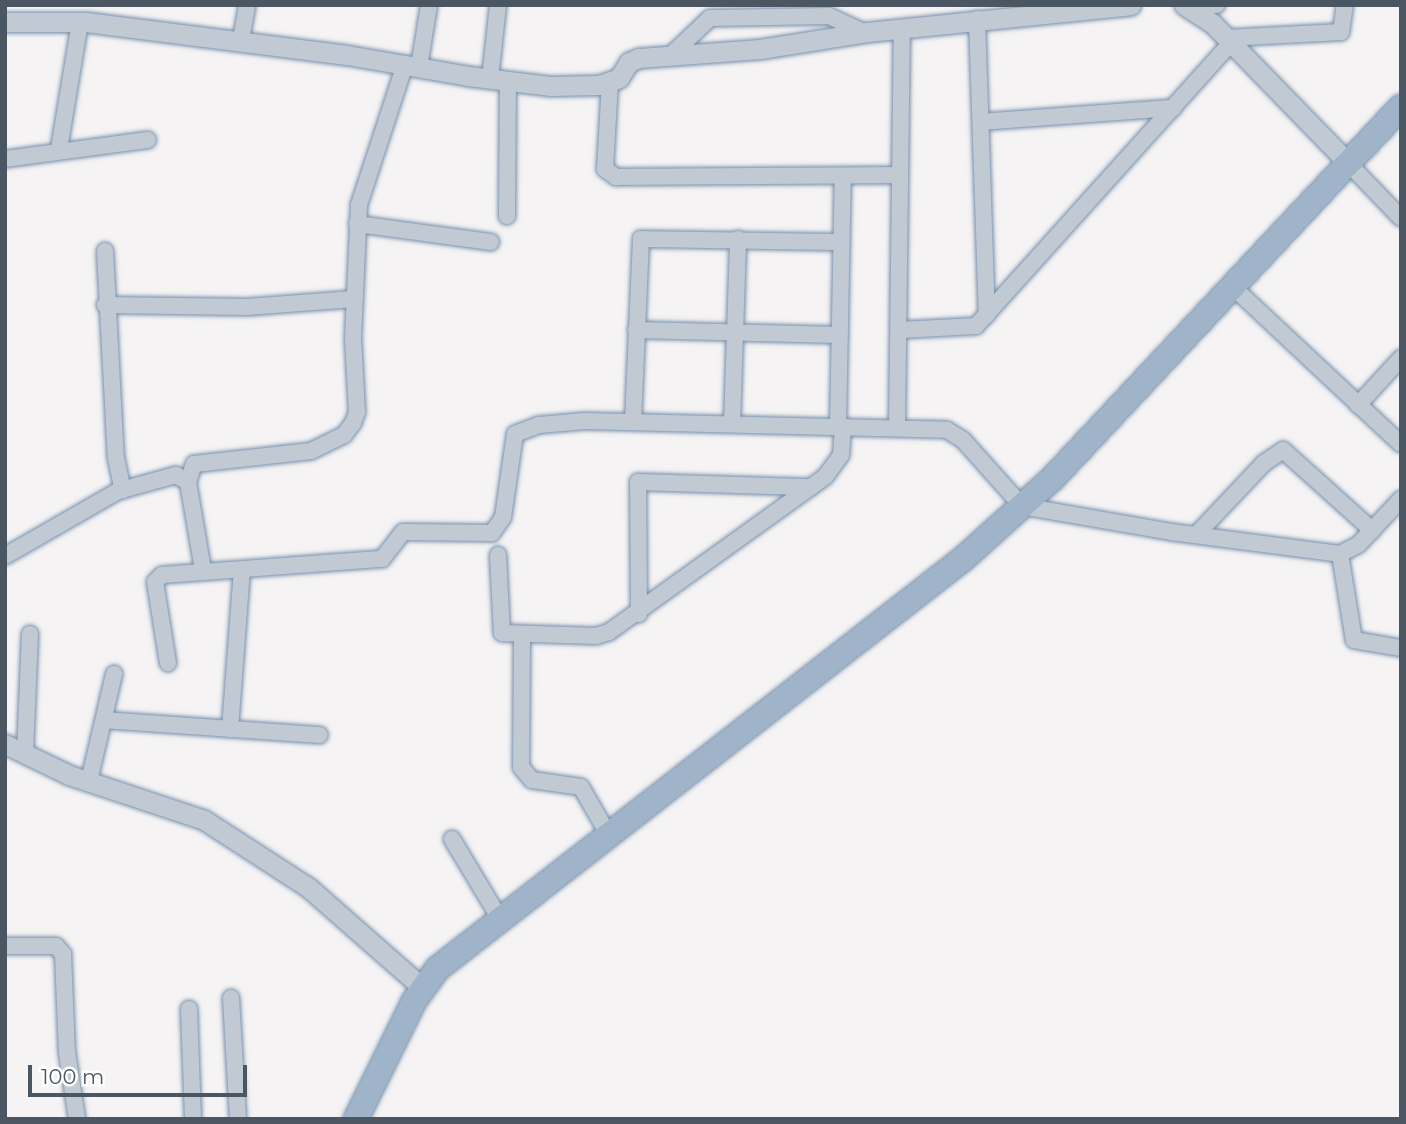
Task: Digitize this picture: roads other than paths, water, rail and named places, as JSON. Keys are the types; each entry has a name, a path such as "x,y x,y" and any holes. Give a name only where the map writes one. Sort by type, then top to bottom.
{"highway":[{"path":"356,1119 423,988 460,948 867,636 1022,506 1401,107"}],"street":[{"path":"241,40 247,5"},
{"path":"203,570 188,482 194,464 311,451 344,435 358,412 354,299 357,224 363,186 412,65 429,5"},
{"path":"498,5 499,80 507,216"},
{"path":"5,22 80,22 241,40 551,86 610,82 619,78 629,62 670,56 760,49 863,32 977,19 1131,5"},
{"path":"1188,7 1217,5"},
{"path":"900,330 968,329 987,315 1173,108 1229,41 1341,32 1345,5"},
{"path":"1188,7 1229,41 1401,218"},
{"path":"670,56 710,18 829,16 863,32"},
{"path":"977,19 987,315"},
{"path":"59,149 80,22"},
{"path":"897,427 902,29"},
{"path":"610,82 608,175 900,175"},
{"path":"981,122 1173,108"},
{"path":"5,159 59,149 148,139"},
{"path":"498,555 501,629 506,635 596,636 639,614 678,579 811,487 837,464 840,426 843,176"},
{"path":"357,224 491,242"},
{"path":"633,422 641,239 841,242"},
{"path":"732,424 738,239"},
{"path":"105,251 105,305 116,458 123,490"},
{"path":"1232,286 1401,443"},
{"path":"105,305 247,307 354,299"},
{"path":"636,330 840,335"},
{"path":"1359,405 1401,358"},
{"path":"168,663 155,582 162,575 382,559 402,532 492,533 503,517 510,457 519,430 573,422 947,430 963,440 1022,506 1196,535 1340,554 1358,545 1401,499"},
{"path":"1196,535 1264,463 1283,450 1372,530"},
{"path":"5,556 123,490 176,475 188,482"},
{"path":"639,614 638,482 811,487"},
{"path":"1340,554 1354,640 1401,648"},
{"path":"230,729 242,569"},
{"path":"25,753 30,634"},
{"path":"522,636 521,767 532,780 581,787 608,834"},
{"path":"89,781 114,674"},
{"path":"104,720 319,735"},
{"path":"5,744 89,781 171,806 262,855 309,888 423,988"},
{"path":"452,839 500,919"},
{"path":"5,946 56,946 63,954 67,1052 77,1119"},
{"path":"231,998 237,1119"},
{"path":"190,1009 193,1119"}]}
